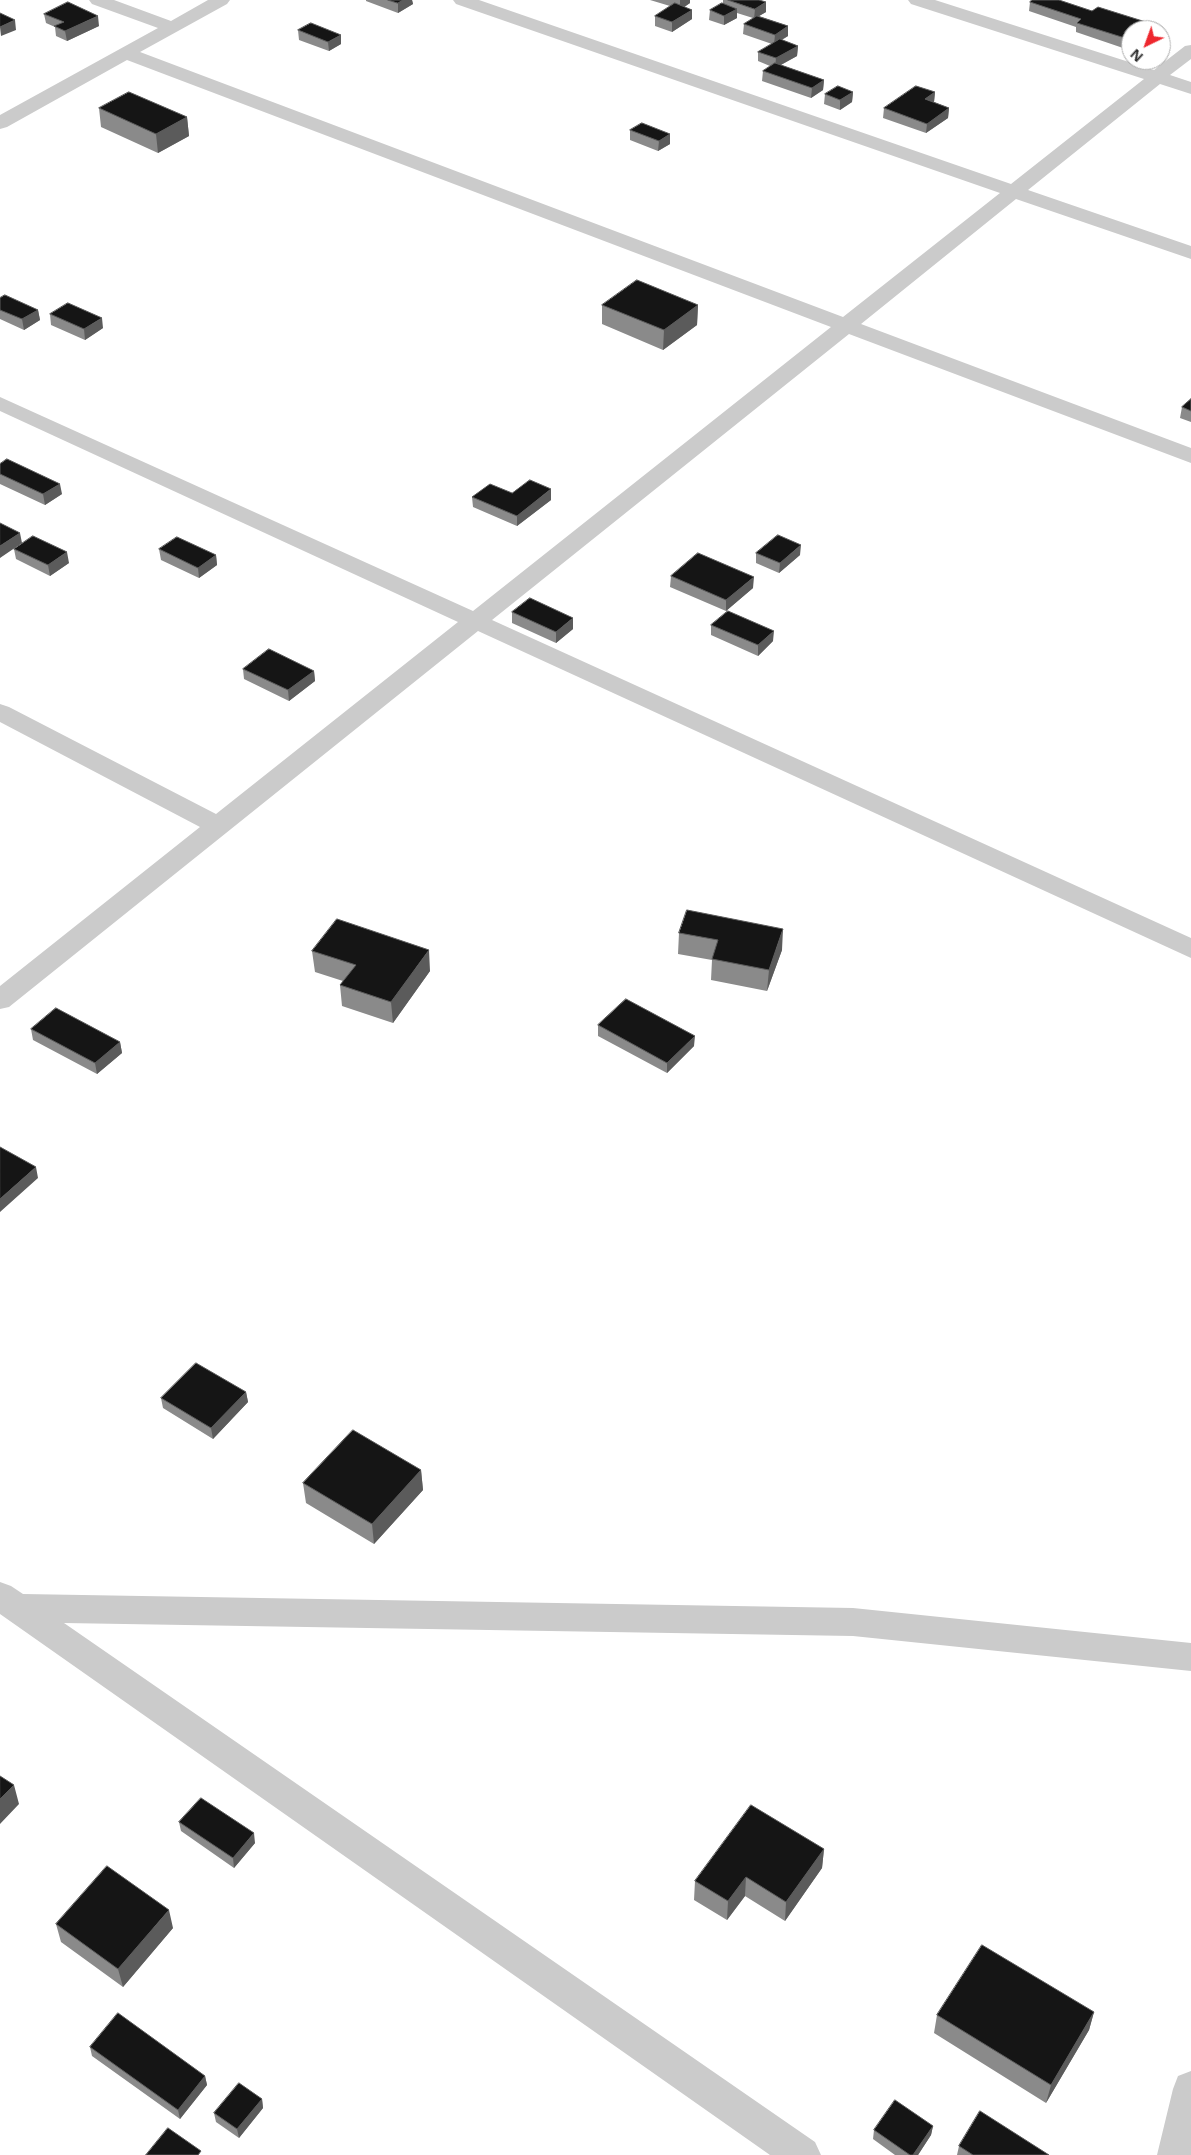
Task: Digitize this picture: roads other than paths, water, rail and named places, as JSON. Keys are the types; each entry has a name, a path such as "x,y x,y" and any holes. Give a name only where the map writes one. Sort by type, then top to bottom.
{"street":[{"path":"98,0 172,27"},
{"path":"0,123 221,0"},
{"path":"462,0 1191,253"},
{"path":"917,0 1191,88"},
{"path":"0,1000 1191,50"},
{"path":"126,53 1191,456"},
{"path":"0,403 1191,949"},
{"path":"0,712 218,826"},
{"path":"8,1602 853,1622 1191,1657"},
{"path":"8,1602 802,2155"},
{"path":"1176,2155 1191,2089"}]}
